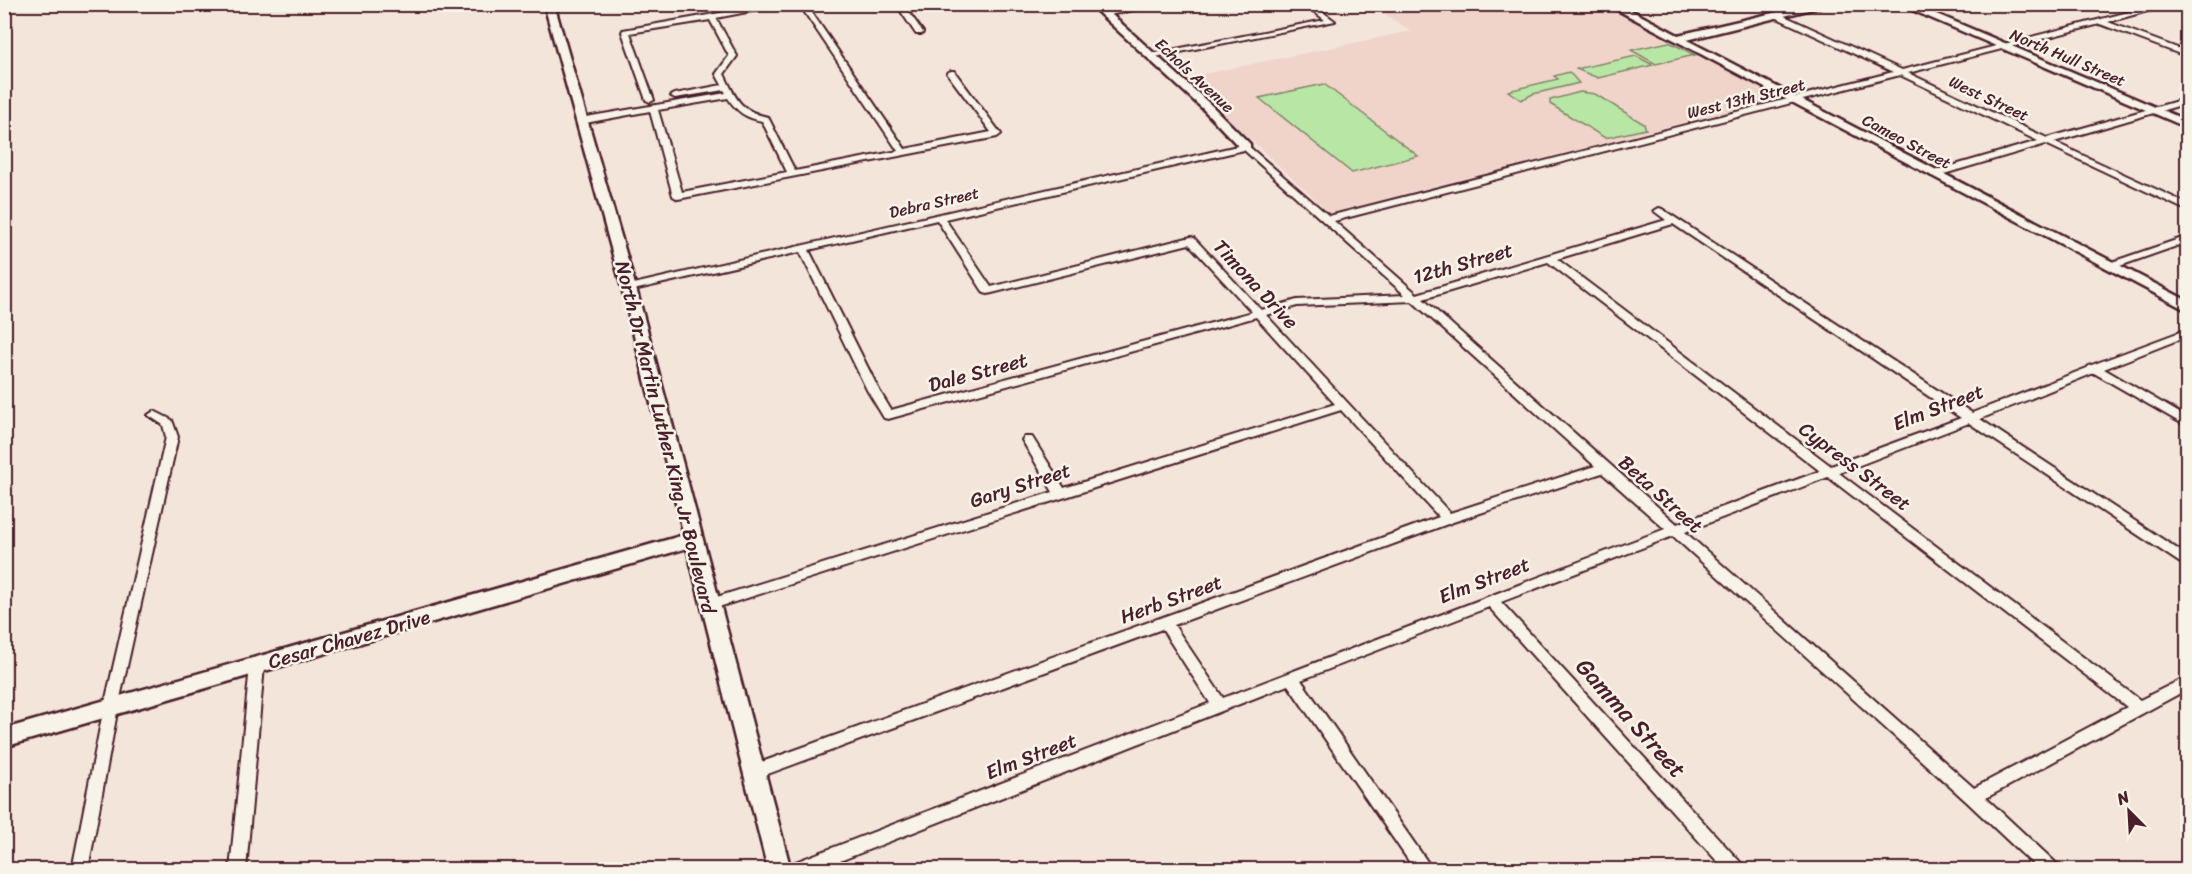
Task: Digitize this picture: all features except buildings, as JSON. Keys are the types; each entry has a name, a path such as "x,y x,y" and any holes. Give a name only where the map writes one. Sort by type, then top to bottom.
{"street":[{"name":"North Dr Martin Luther King Jr Boulevard","path":"549,4 629,288 780,870"},
{"path":"786,4 626,32 651,104 678,196 997,134 951,73"},
{"path":"802,4 903,152"},
{"path":"899,4 919,32"},
{"name":"Echols Avenue","path":"1094,4 1246,147"},
{"path":"1104,14 1160,4"},
{"path":"1150,56 1331,21 1307,4"},
{"name":"Cameo Street","path":"1611,4 2187,307"},
{"path":"1676,39 1827,4"},
{"name":"North Hull Street","path":"1903,4 2187,125"},
{"name":"West 13th Street","path":"1329,219 1794,100 1903,75 2169,4"},
{"name":"West Street","path":"1778,15 2187,208"},
{"path":"712,17 733,56 720,74 741,112 765,119 792,174"},
{"path":"2101,22 2187,56"},
{"path":"579,117 729,91"},
{"path":"1934,174 2187,100"},
{"name":"Debra Street","path":"629,288 1246,147"},
{"name":"Beta Street","path":"1246,147 1973,797 2051,870"},
{"path":"1659,211 2187,563"},
{"name":"Timona Drive","path":"939,216 988,291 1191,240 1448,519"},
{"name":"12th Street","path":"1258,312 1297,303 1415,298 1674,221"},
{"path":"2110,266 2187,239"},
{"name":"Dale Street","path":"804,247 873,390 888,415 1258,312"},
{"name":"Cypress Street","path":"1548,257 2138,707"},
{"name":"Elm Street","path":"796,870 1829,470 1969,419 2187,332"},
{"path":"2093,368 2187,423"},
{"name":"Gary Street","path":"710,605 1060,492 1343,405"},
{"path":"80,870 111,707 172,437 168,423 154,415"},
{"path":"1028,440 1060,492"},
{"name":"Herb Street","path":"754,772 1448,519 1603,468"},
{"name":"Cesar Chavez Drive","path":"4,738 694,539"},
{"name":"Gamma Street","path":"1491,600 1736,870"},
{"path":"1165,622 1220,705"},
{"path":"238,870 257,666"},
{"path":"1291,678 1425,870"},
{"path":"1973,797 2187,682"}],"shaded area":[{"path":"1602,4 1780,98 1330,213 1184,78 1411,31 1371,5"}],"green space":[{"path":"1669,42 1695,55 1656,64 1631,50"},
{"path":"1636,56 1653,65 1598,78 1576,69"},
{"path":"1569,72 1579,83 1533,94 1521,100 1508,91 1558,79 1554,76"},
{"path":"1324,84 1418,156 1352,173 1259,98"},
{"path":"1580,92 1595,94 1644,124 1646,129 1605,138 1550,104 1550,100"}]}
